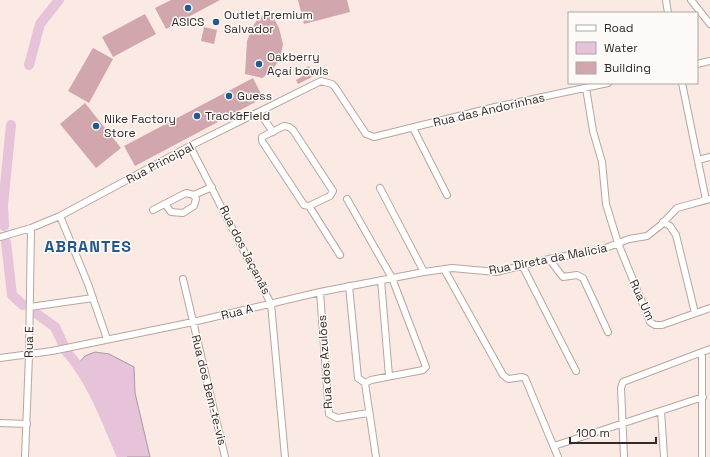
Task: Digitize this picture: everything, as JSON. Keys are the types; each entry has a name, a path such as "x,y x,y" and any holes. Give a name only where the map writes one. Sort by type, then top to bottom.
{"street":[{"path":"666,0 668,12"},
{"path":"691,0 710,24"},
{"path":"698,64 710,61"},
{"name":"Rua Principal","path":"0,237 31,228 60,216 190,146 317,83 327,82 335,87 366,134 371,136"},
{"name":"Rua das Andorinhas","path":"371,136 379,137 495,107 604,84"},
{"path":"682,84 708,200"},
{"path":"586,88 594,131 602,162 606,204 618,243"},
{"path":"259,112 273,132"},
{"path":"306,206 330,196 333,193 293,130 287,126 262,137 262,144 340,255"},
{"path":"412,128 447,195"},
{"name":"Rua dos Jaçanãs","path":"190,146 271,304 285,457"},
{"path":"698,160 710,158"},
{"path":"153,210 182,194 186,193 194,195 212,187"},
{"path":"380,188 424,272"},
{"path":"165,204 171,212 183,213 194,206 196,199 194,195"},
{"path":"347,199 392,278 426,367 423,370 371,380 365,383 359,381 349,286"},
{"name":"Rua Direta da Malicia","path":"444,269 490,272 604,249 618,243 648,236 677,208 708,200"},
{"path":"60,216 93,298 107,339"},
{"path":"663,222 670,226 676,235 695,313"},
{"name":"Rua E","path":"25,457 30,355 31,228"},
{"name":"Rua Um","path":"618,243 652,324 662,325 710,308"},
{"path":"549,259 563,277 577,275 583,278 608,332"},
{"path":"522,265 576,371"},
{"path":"444,269 503,376 508,379 525,378 558,457"},
{"name":"Rua A","path":"0,358 30,355 193,322 320,292 444,269"},
{"name":"Rua dos Bem-te-vis","path":"183,279 225,457"},
{"path":"381,280 389,376"},
{"name":"Rua dos Azulões","path":"320,292 329,414 337,418 368,413"},
{"path":"30,307 93,298"},
{"path":"624,457 621,388 623,382 710,349"},
{"path":"702,352 702,457"},
{"path":"365,383 368,413 376,457"},
{"path":"554,446 703,397"},
{"path":"661,411 664,457"},
{"path":"0,423 26,424"}],"water":[{"path":"95,352 109,354 134,367 135,393 150,457 122,457 108,423 78,364 85,356"}],"building":[{"path":"171,0 220,0 166,29 155,8"},
{"path":"298,0 347,0 350,12 304,24"},
{"path":"270,11 279,28 283,44 280,59 271,72 262,78 245,74 247,41 253,26 258,19"},
{"path":"145,14 156,34 113,57 102,37"},
{"path":"204,27 217,30 214,44 201,41"},
{"path":"93,48 113,59 89,103 68,91"},
{"path":"309,66 314,76 298,84 296,80 303,76 300,71"},
{"path":"253,78 263,98 135,166 124,146"},
{"path":"85,103 121,148 96,168 60,124"}],"waterway":[{"path":"29,65 40,24 59,0"},
{"path":"4,226 3,205 11,125"},
{"path":"6,242 12,295 23,305"},
{"path":"37,314 55,327 63,344"},
{"path":"66,351 84,375 98,401 122,457"}],"place":[{"name":"ASICS","path":"188,8"},
{"name":"Outlet Premium Salvador","path":"216,22"},
{"name":"Oakberry Açaí bowls","path":"259,64"},
{"name":"Guess","path":"229,96"},
{"name":"Track&Field","path":"197,116"},
{"name":"Nike Factory Store","path":"96,126"}],"district":[{"name":"ABRANTES","path":"88,246"}]}
